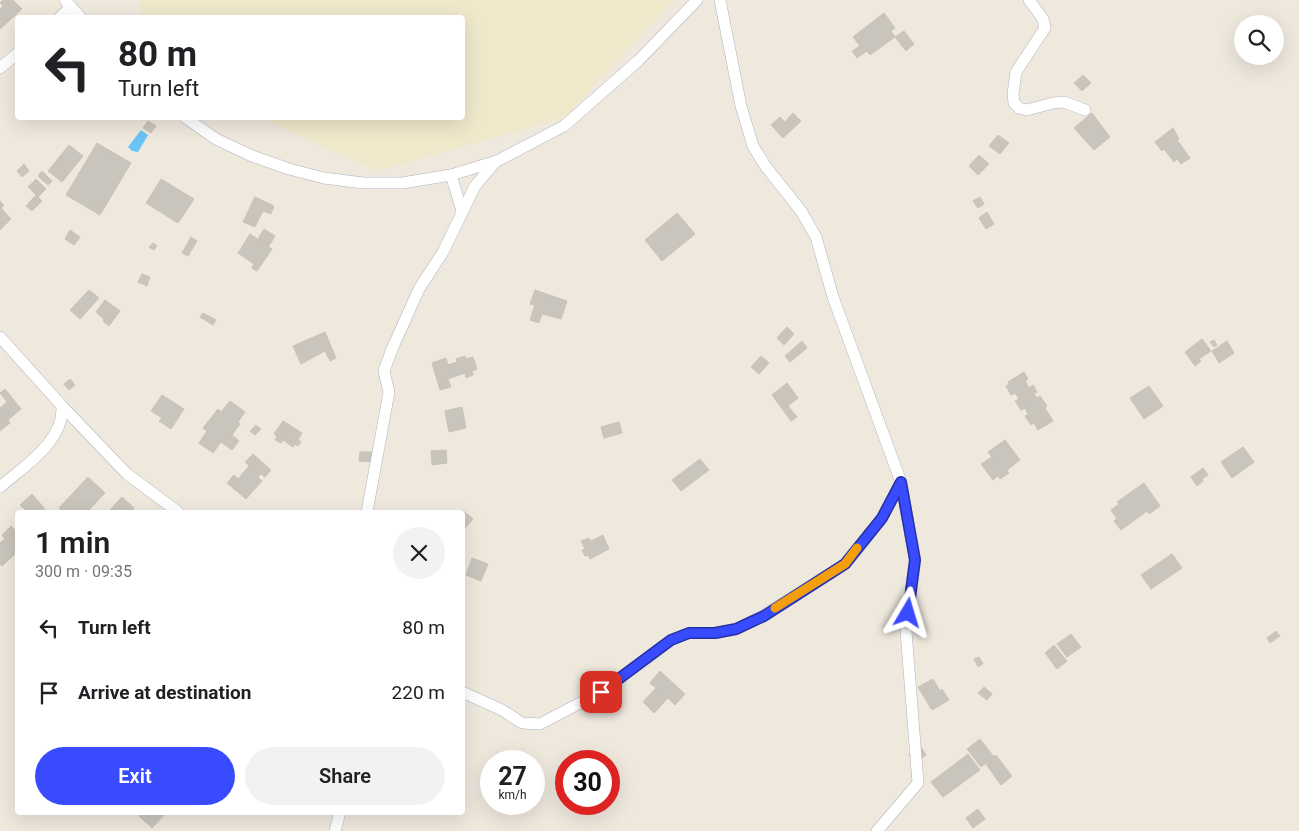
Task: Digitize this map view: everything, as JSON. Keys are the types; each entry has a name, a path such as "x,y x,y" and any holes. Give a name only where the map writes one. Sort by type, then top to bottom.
{"street":[{"path":"189,120 216,138 252,156 289,169 324,178 363,183 402,183 451,175 497,161 564,126 638,60 697,0"},
{"path":"720,0 740,106 753,146 766,167 801,211 816,237 833,296 901,482 915,560 906,631 918,783 877,831"},
{"path":"1029,0 1043,19 1045,28 1016,72 1013,94 1014,104 1019,108 1027,110 1064,102 1085,110"},
{"path":"61,15 68,3 78,15"},
{"path":"0,68 15,56"},
{"path":"367,510 389,392 384,371 392,348 419,289 443,252 475,186 497,161"},
{"path":"451,175 462,210"},
{"path":"0,337 127,474 175,510"},
{"path":"0,487 45,447 58,430 62,416 62,406"},
{"path":"465,693 502,710 522,723 540,724 601,692 671,640 689,633 715,633 736,629 764,616 845,564 882,518 901,482"},
{"path":"335,831 339,815"}],"shaded area":[{"path":"139,0 673,0 566,117 378,171 264,120 465,120 465,15 142,15"}],"water":[{"path":"141,130 148,135 138,152 132,151 128,147"}],"building":[{"path":"3,0 13,0 22,9 0,29 0,9 3,6 0,3"},
{"path":"884,13 895,28 891,31 895,37 870,55 867,51 857,58 852,51 860,46 853,37"},
{"path":"904,31 914,44 906,51 895,37"},
{"path":"1083,75 1091,83 1082,91 1074,83"},
{"path":"793,113 801,121 783,138 771,125 780,117 785,122"},
{"path":"1092,113 1110,137 1094,150 1074,128"},
{"path":"148,121 156,126 151,133 143,128"},
{"path":"1173,128 1179,139 1177,140 1190,158 1181,164 1177,159 1174,162 1164,149 1162,151 1155,142"},
{"path":"998,135 1009,143 1000,154 989,146"},
{"path":"97,143 131,163 100,215 66,195"},
{"path":"69,145 83,156 62,182 48,171"},
{"path":"979,155 989,164 978,175 969,166"},
{"path":"24,164 29,171 22,177 17,171"},
{"path":"42,171 52,181 48,185 38,176"},
{"path":"36,179 46,189 38,197 28,187"},
{"path":"161,179 194,199 178,223 146,203"},
{"path":"36,195 42,201 32,211 26,206"},
{"path":"255,197 274,206 271,214 263,211 255,227 243,222"},
{"path":"980,197 984,204 978,208 973,201"},
{"path":"0,201 4,205 1,208 11,219 0,230"},
{"path":"987,212 994,224 986,229 979,218"},
{"path":"677,213 695,234 662,261 645,240"},
{"path":"264,229 275,236 269,246 258,239"},
{"path":"70,230 80,237 74,245 65,239"},
{"path":"250,234 272,249 257,271 252,268 254,264 238,253"},
{"path":"191,237 197,241 188,256 182,253"},
{"path":"153,243 157,246 154,250 149,247"},
{"path":"142,274 150,277 147,286 138,282"},
{"path":"89,290 99,298 80,319 70,310"},
{"path":"535,290 567,301 561,319 542,314 539,323 530,320 535,305 530,304"},
{"path":"105,300 120,311 109,326 96,312"},
{"path":"203,313 216,320 213,325 200,317"},
{"path":"787,327 794,334 784,345 777,338"},
{"path":"325,332 336,358 330,361 325,351 301,364 293,346"},
{"path":"1202,339 1211,351 1199,359 1201,361 1195,366 1185,352"},
{"path":"1214,340 1217,345 1214,347 1210,342"},
{"path":"802,341 807,348 790,362 785,356"},
{"path":"1227,341 1234,353 1219,363 1212,351"},
{"path":"465,356 466,359 473,357 477,369 472,371 473,375 466,378 465,373 448,379 451,387 440,390 432,363 446,358 448,365 457,362 456,359"},
{"path":"761,356 769,363 759,374 751,367"},
{"path":"1024,372 1028,379 1025,381 1029,388 1033,385 1037,392 1034,394 1037,398 1040,396 1047,406 1045,408 1053,421 1038,430 1034,423 1031,425 1025,416 1028,414 1025,408 1021,410 1015,401 1019,399 1015,393 1011,395 1006,386 1009,384 1008,382"},
{"path":"70,379 75,385 69,390 64,384"},
{"path":"787,383 798,398 783,410 772,395"},
{"path":"1149,386 1163,406 1144,419 1130,398"},
{"path":"5,389 21,409 8,420 10,423 0,431 0,408 7,402 0,393"},
{"path":"162,395 184,409 171,429 159,421 162,418 151,411"},
{"path":"230,401 245,412 238,422 240,424 232,435 239,441 232,450 221,442 213,453 199,443 207,431 203,428 218,409 221,412"},
{"path":"788,406 797,417 791,421 783,410"},
{"path":"462,407 466,428 449,432 445,411"},
{"path":"283,421 302,433 298,440 301,442 298,446 295,444 293,447 283,440 281,443 275,440 277,436 274,434"},
{"path":"619,422 622,433 604,438 601,427"},
{"path":"256,425 261,429 255,435 250,431"},
{"path":"1005,440 1020,460 1007,470 1009,473 1000,479 998,476 993,480 981,464 992,457 988,452"},
{"path":"1243,447 1254,462 1232,478 1221,462"},
{"path":"446,450 447,463 432,465 431,451"},
{"path":"360,452 374,452 372,462 359,461"},
{"path":"253,454 271,470 265,477 261,474 258,477 262,481 246,499 227,483 234,475 238,479 249,466 245,462"},
{"path":"700,459 709,470 681,491 672,480"},
{"path":"1203,468 1208,475 1197,486 1191,477"},
{"path":"88,477 105,493 89,510 62,510 59,508"},
{"path":"1144,483 1160,506 1149,514 1147,511 1121,530 1114,521 1117,519 1111,510 1119,504 1117,502"},
{"path":"32,494 45,509 26,510 20,505"},
{"path":"122,497 134,508 132,510 110,510"},
{"path":"465,512 473,519 465,528"},
{"path":"11,526 15,530 15,554 2,566 0,564 0,543 5,539 2,535"},
{"path":"603,535 609,549 590,559 588,555 585,556 582,550 585,549 581,541 589,538 591,541"},
{"path":"1172,554 1182,568 1151,589 1141,575"},
{"path":"472,558 488,564 481,581 466,575"},
{"path":"1276,631 1280,636 1270,643 1267,638"},
{"path":"1071,634 1081,647 1067,657 1057,644"},
{"path":"1054,645 1067,661 1057,669 1045,653"},
{"path":"979,657 983,664 978,667 974,659"},
{"path":"660,671 685,694 675,705 668,698 654,713 643,702 656,688 650,683"},
{"path":"933,679 940,691 942,689 949,700 932,710 918,687"},
{"path":"984,687 992,694 987,700 978,693"},
{"path":"980,739 994,757 981,767 967,749"},
{"path":"921,747 926,755 915,763 909,755"},
{"path":"968,754 980,770 943,797 931,782"},
{"path":"996,755 1012,776 1001,785 986,764"},
{"path":"978,809 985,819 973,828 966,818"},
{"path":"140,815 164,815 152,828"}],"slow traffic":[{"path":"775,608 845,564 857,548"}],"route":[{"path":"601,692 671,640 689,633 715,633 736,629 764,616 845,564 882,518 901,482 915,560 908,613"}]}
